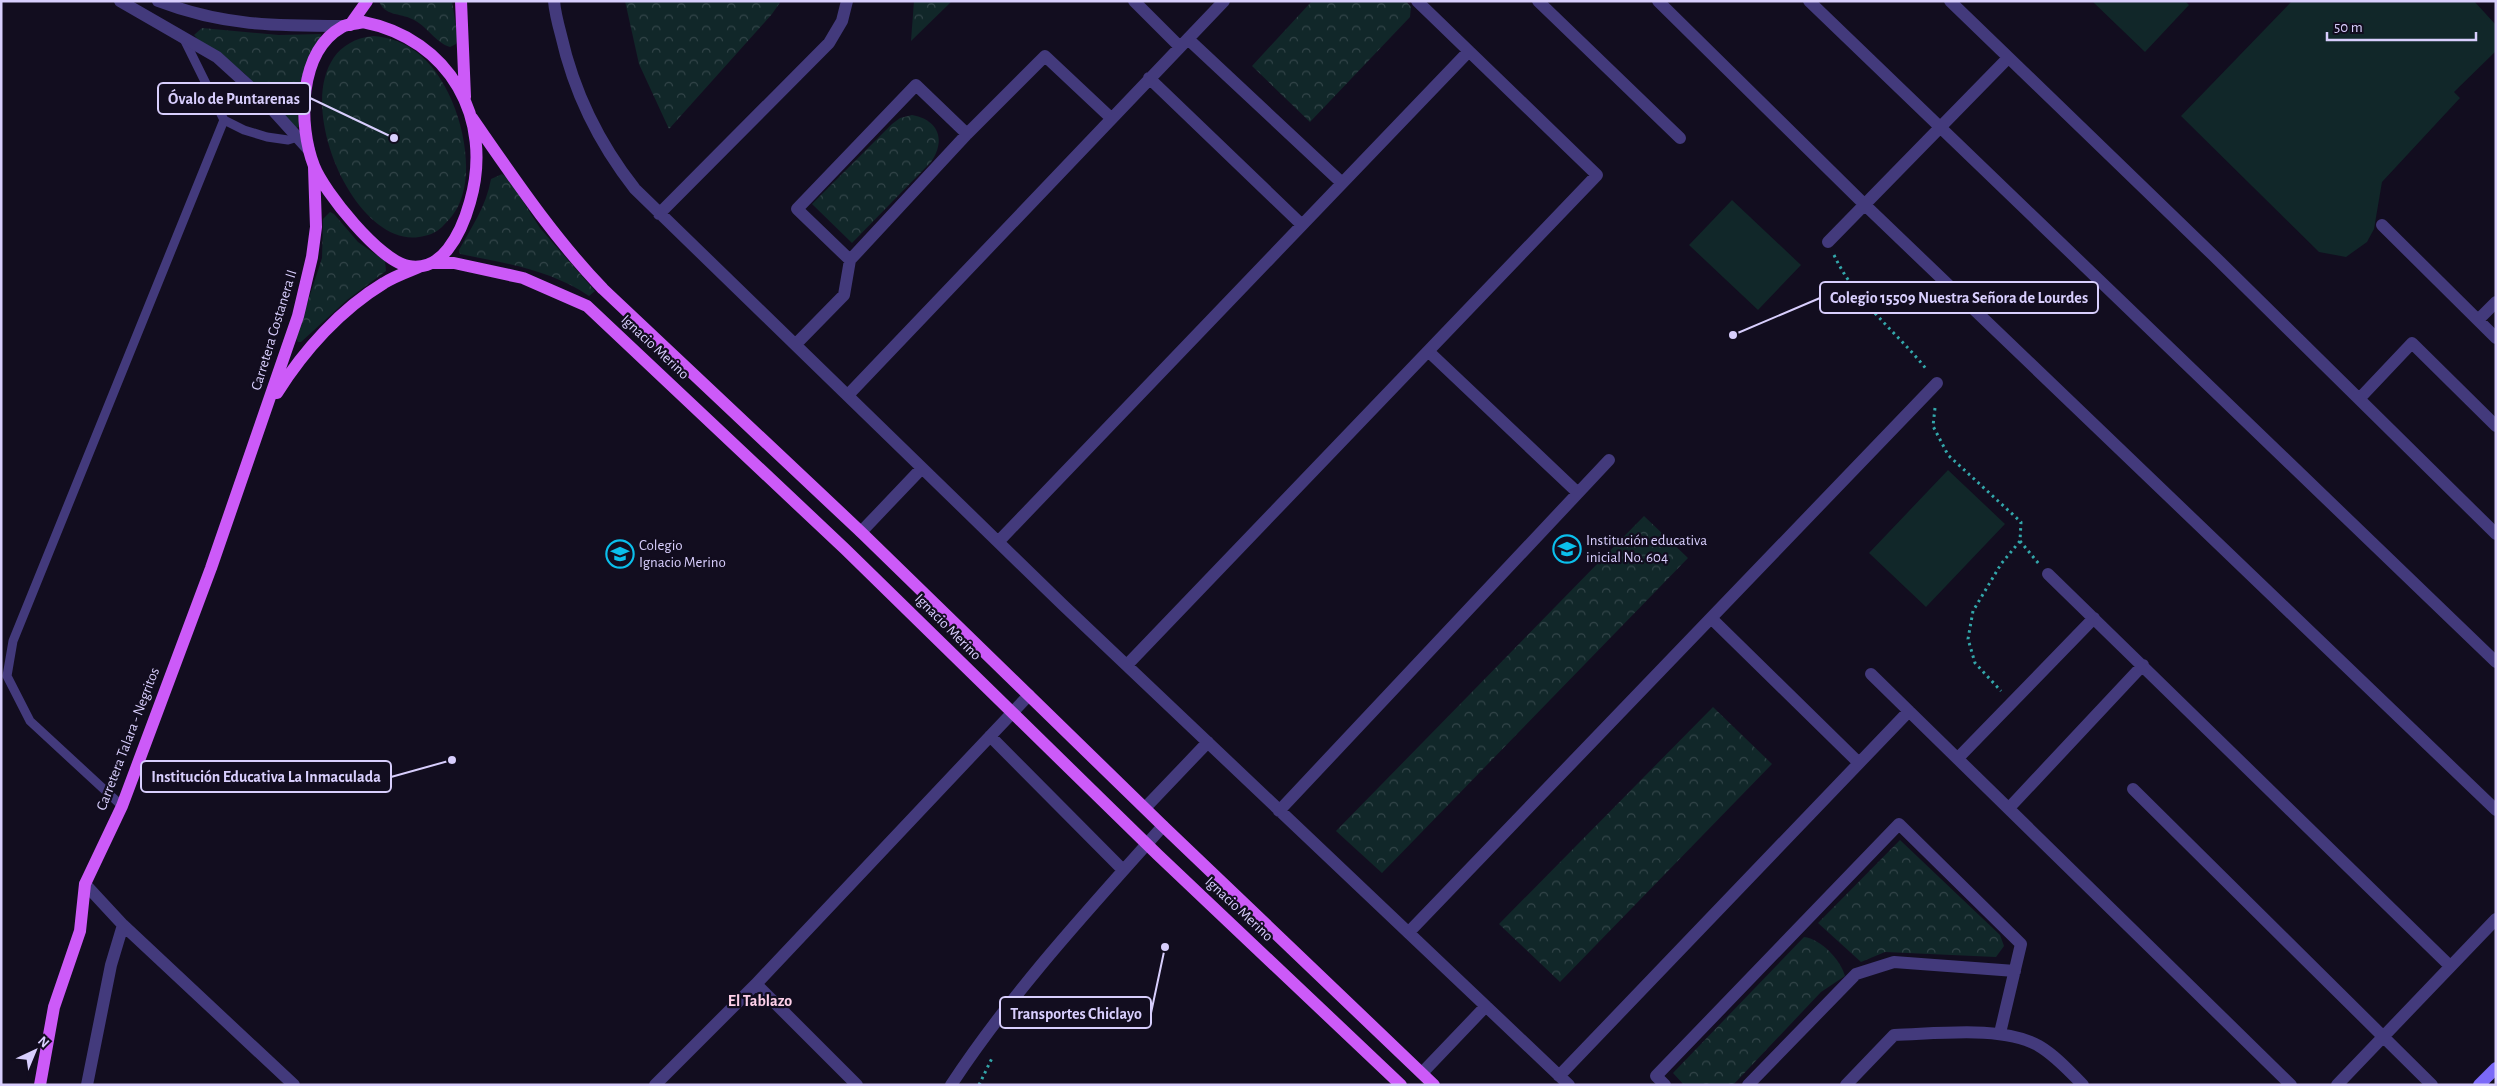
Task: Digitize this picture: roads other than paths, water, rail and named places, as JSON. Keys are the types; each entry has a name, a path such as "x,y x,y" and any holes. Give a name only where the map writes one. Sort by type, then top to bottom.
{"main road":[{"path":"367,1 347,25 327,39 309,72 305,116 309,150 314,167 328,191 360,230 397,262 407,266 420,266"},
{"path":"461,1 465,102"},
{"path":"347,25 364,22 401,33 424,48 446,69 472,118 538,212 581,266 603,289 861,532 1163,826 1434,1085"},
{"path":"433,263 446,251 459,234 474,190 477,165 476,139 472,118"},
{"name":"Carretera Costanera II","path":"267,410 298,316 312,257 316,227 314,167"},
{"name":"Ignacio Merino","path":"420,266 433,263 454,263 523,278 587,306 845,549 1147,844 1401,1085"},
{"name":"Carretera Costanera II","path":"267,410 304,355 354,304 385,282 420,266"},
{"name":"Carretera Talara - Negritos","path":"40,1085 54,1007 80,931 85,884 122,806 267,410"},
{"path":"2479,1085 2496,1068"}],"street":[{"path":"120,1 202,47 239,75 309,150"},
{"path":"158,1 208,18 244,24 347,25"},
{"path":"554,1 576,90 595,130 615,164 659,214 796,344 999,541 1062,605 1569,1085"},
{"path":"659,214 829,43 842,21 847,1"},
{"path":"1134,1 1342,183"},
{"path":"848,395 1110,118 1224,1"},
{"path":"1127,665 1597,175 1417,1"},
{"path":"1538,1 1680,138"},
{"path":"1658,1 1865,205 2496,810"},
{"path":"1809,1 2496,662"},
{"path":"1950,1 2496,534"},
{"path":"999,541 1469,51"},
{"path":"796,344 844,295 850,260 967,134 1045,56 1110,118"},
{"path":"1828,242 2008,58"},
{"path":"1149,78 1302,224"},
{"path":"850,260 797,209 916,85 967,134"},
{"path":"2382,225 2496,338"},
{"path":"2478,320 2496,302"},
{"path":"2359,399 2412,343 2496,426"},
{"path":"1428,351 1578,493"},
{"path":"1409,932 1937,383"},
{"path":"1279,811 1609,460"},
{"path":"861,532 922,468"},
{"path":"2048,574 2450,966"},
{"path":"1711,618 1859,763"},
{"path":"1958,758 2094,618"},
{"path":"2008,808 2143,665"},
{"path":"1871,674 2291,1085"},
{"path":"655,1085 756,984 1029,695"},
{"path":"1559,1076 1909,711"},
{"path":"990,736 1123,870"},
{"path":"1145,808 1208,742"},
{"path":"2133,789 2432,1085"},
{"path":"1665,1085 1656,1076 1899,824 2021,944 2000,1033"},
{"path":"951,1085 1025,983 1163,826"},
{"path":"85,884 123,925 294,1085"},
{"path":"2337,1085 2496,919"},
{"path":"87,1085 111,965 123,925"},
{"path":"1748,1085 1856,974 1894,962 2015,971"},
{"path":"756,984 857,1085"},
{"path":"1422,1072 1486,1006"},
{"path":"1846,1085 1894,1035 2000,1033 2020,1037 2040,1046 2083,1085"}],"lane":[{"path":"183,37 224,120 244,130 267,137 288,140 298,138"},
{"path":"122,806 30,722 7,676 8,667 13,641 224,120"}],"place":[{"name":"Óvalo de Puntarenas","path":"394,138"},
{"name":"Colegio 15509 Nuestra Señora de Lourdes","path":"1733,335"},
{"name":"Institución educativa inicial No. 604","path":"1567,549"},
{"name":"Colegio Ignacio Merino","path":"620,554"},
{"name":"Institución Educativa La Inmaculada","path":"452,760"},
{"name":"Transportes Chiclayo","path":"1165,947"}],"district":[{"name":"El Tablazo","path":"760,1001"}]}
